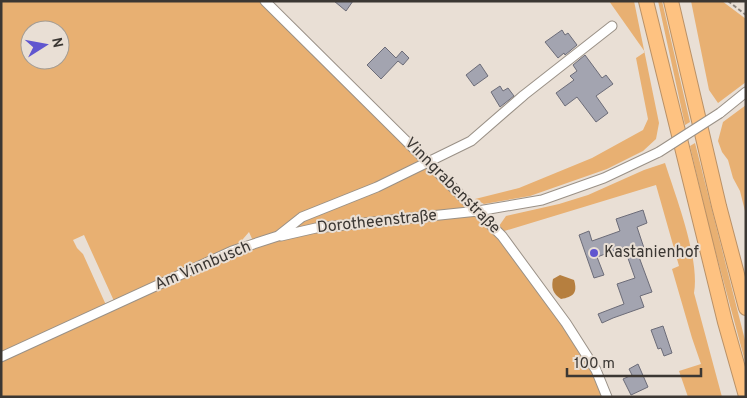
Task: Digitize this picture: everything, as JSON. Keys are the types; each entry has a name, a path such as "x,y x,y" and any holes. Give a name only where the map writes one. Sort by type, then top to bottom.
{"highway":[{"path":"646,1 725,322 746,396"},
{"path":"671,1 718,206 746,308"}],"street":[{"name":"Vinngrabenstraße","path":"265,1 502,236 566,323 596,370 608,397"},
{"path":"429,162 471,141 612,26"},
{"name":"Dorotheenstraße","path":"278,236 316,228 478,211 542,200 604,178 659,152 720,113 746,92"},
{"name":"Am Vinnbusch","path":"1,357 232,250 278,236 302,217 377,187 429,162"}],"path":[{"path":"728,1 746,15"}],"shaded area":[{"path":"1,1 260,1 361,98 469,208 253,241 249,232 237,246 114,301 84,235 73,240 83,254 106,305 1,353"},
{"path":"609,1 634,1 644,51"},
{"path":"658,1 662,1 690,122 685,125"},
{"path":"691,1 722,1 746,19 746,82 718,103 709,90"},
{"path":"645,52 659,123 656,139 643,151 607,169 530,196 484,204 475,199 519,188 592,158 643,130 648,119 636,58"},
{"path":"746,105 746,215 740,191 733,178 728,160 722,152 718,141 723,122"},
{"path":"695,143 746,344 746,365 710,231 690,146"},
{"path":"665,163 686,228 694,263 694,293 722,397 688,397 679,371 701,364 672,269 679,266 656,185 501,232 499,226 506,216 559,204 588,195 644,170"},
{"path":"470,215 476,216 495,235 572,337 593,370 604,397 1,397 1,360 255,247 317,231"},
{"path":"560,275 574,280 575,288 574,294 561,299 554,293 552,285 553,279"}],"building":[{"path":"334,1 353,1 346,11"},
{"path":"562,30 565,35 568,33 577,45 558,58 545,42"},
{"path":"385,47 396,58 402,51 409,58 403,65 398,61 381,79 367,65"},
{"path":"585,55 602,78 606,75 613,84 596,96 608,113 596,122 577,97 565,106 556,93 574,80 570,76 577,71 573,65"},
{"path":"480,64 488,76 474,86 466,75"},
{"path":"500,86 503,91 508,88 514,96 500,107 491,92"},
{"path":"643,210 647,223 637,227 646,254 639,257 652,292 640,296 644,307 602,323 598,314 624,304 617,284 635,278 624,247 597,257 604,275 594,278 579,235 589,231 592,241 620,231 616,219"},
{"path":"663,326 672,353 664,356 661,348 658,349 651,330"},
{"path":"638,364 648,387 631,395 623,379 632,375 629,369"}],"place":[{"name":"Kastanienhof","path":"594,253"}]}
